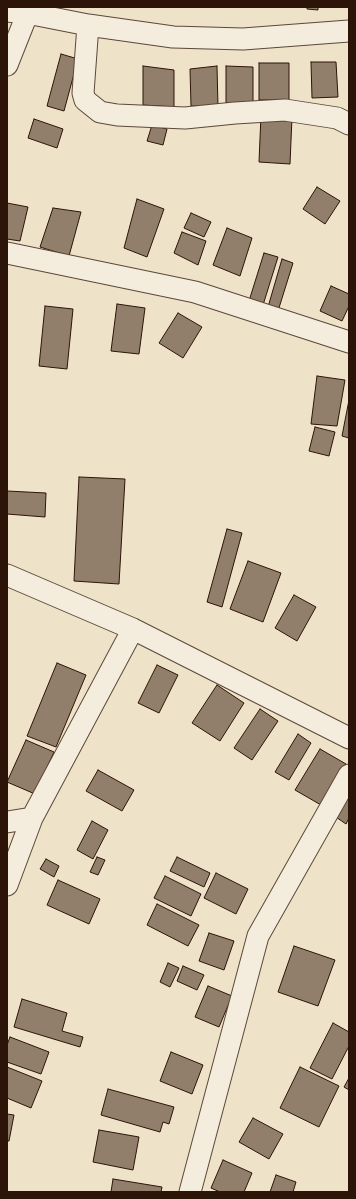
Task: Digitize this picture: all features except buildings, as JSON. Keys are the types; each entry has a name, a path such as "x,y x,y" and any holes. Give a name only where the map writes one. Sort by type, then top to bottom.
{"street":[{"path":"7,65 21,10 88,25 173,38 243,39 349,31"},
{"path":"88,25 83,93 85,100 100,112 118,115 185,118 285,110 337,118 349,124"},
{"path":"7,253 195,292 349,342"},
{"path":"7,575 133,629 349,738"},
{"path":"7,885 32,818 133,629"},
{"path":"190,1192 258,936 349,775"},
{"path":"7,822 32,818"}]}
